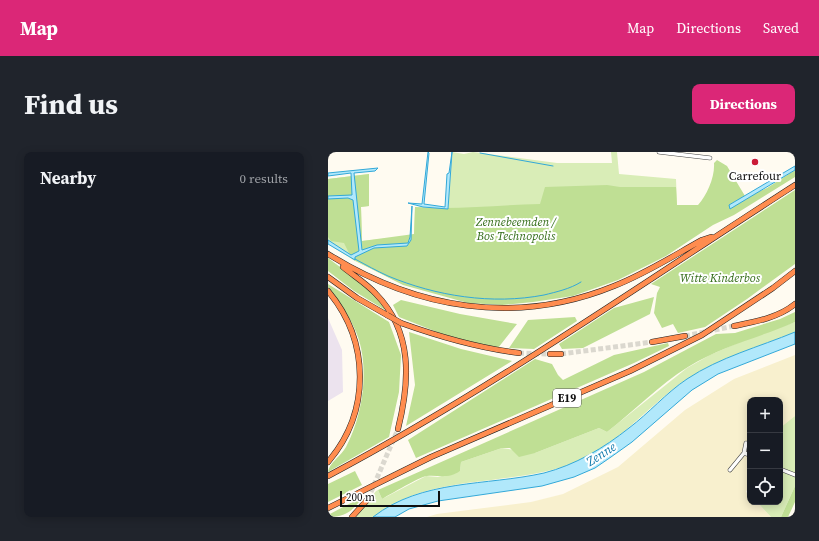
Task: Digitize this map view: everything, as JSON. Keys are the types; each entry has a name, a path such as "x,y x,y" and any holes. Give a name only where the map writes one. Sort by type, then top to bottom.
{"highway":[{"path":"328,476 407,434 585,322 795,185"},
{"path":"328,255 388,286 426,298 475,307 518,308 565,301 613,287 642,274 702,240 719,234"},
{"path":"328,255 375,293 391,311 398,326 405,350 406,373 405,392 398,429"},
{"name":"E19","path":"328,508 438,454 630,371 702,335 773,288 795,271"},
{"path":"328,277 357,298 401,323 446,339 485,348 519,353"},
{"path":"328,291 337,301 352,330 358,347 361,379 357,408 351,425 340,447 328,462"},
{"path":"734,326 758,321 795,304"},
{"path":"652,342 685,336"},
{"path":"550,354 562,354"},
{"path":"352,517 368,499"}],"street":[{"path":"659,152 710,158"},
{"path":"730,470 744,453 746,443"},
{"path":"783,470 795,475"}],"shaded area":[{"path":"328,318 342,350 343,392 328,401"},
{"path":"795,355 795,416 789,423 783,426 783,397 747,397 747,505 760,505 771,517 427,517 437,514 531,502 563,494 618,467 685,410 734,379"}],"green space":[{"name":"Zennebeemden / Bos Technopolis","path":"452,152 464,154 473,152 557,163 612,163 611,152 617,152 619,174 676,179 677,205 698,205 396,281 355,261 328,244 328,179 369,174 369,206 361,207 362,241 410,236 414,234 415,207 448,209"},
{"name":"Zennebeemden / Bos Technopolis","path":"717,160 727,166 745,196 729,205 767,188 795,170 795,177 734,215 713,225 666,256 618,280 573,296 503,305 468,303 403,285 352,259 344,243 331,241 328,237 328,179 369,174 369,206 361,207 362,241 414,234 415,207 461,208 540,204 545,187 607,185 620,187 676,187 677,205 698,205 710,186 714,163"},
{"name":"Witte Kinderbos","path":"795,190 795,264 705,327 678,333 673,324 662,328 654,313 657,293 660,287 651,284"},
{"path":"328,258 369,290 382,304 385,310 354,291 328,271"},
{"path":"328,284 389,322 401,355 399,392 389,437 328,472 333,463 346,447 352,435 360,409 364,380 362,353 359,340 346,312 328,287"},
{"name":"Witte Kinderbos","path":"654,297 650,314 583,348 562,349 559,344 614,308"},
{"path":"401,300 460,314 517,324 498,348 452,338 399,317 393,305"},
{"path":"795,312 795,322 714,353 677,374 607,432 599,428 535,453 519,457 510,448 502,448 461,462 460,471 452,475 423,477 382,499 378,490 644,372 716,334 735,333 780,319"},
{"path":"575,317 577,321 534,349 509,348 528,320"},
{"path":"795,322 795,332 726,358 687,379 659,400 620,435 592,454 576,462 551,470 472,482 419,493 396,503 374,517 356,517 378,490 382,499 426,476 438,477 460,471 461,462 502,448 535,453 599,428 607,432 687,368 710,355 747,339"},
{"path":"409,332 461,349 512,361 406,426 415,385"},
{"path":"668,343 669,346 634,363 416,458 408,440 535,359 552,364 558,375 563,380 614,355"},
{"path":"795,416 795,474 783,469 783,426"},
{"path":"355,471 362,485 328,502 328,484"},
{"path":"783,472 795,477 795,486 781,517 771,517 760,505 783,505"},
{"path":"795,486 795,502 788,517 781,517"},
{"path":"364,496 349,512 340,516 328,517 328,515"}],"water":[{"path":"428,152 424,204 445,207 447,174 449,173 452,152 448,209 423,207 408,203 422,204"},
{"path":"795,166 795,170 730,209 729,205"},
{"path":"378,168 375,171 354,173 362,250 377,245 408,243 410,237 412,206 411,240 407,246 374,248 355,257 355,260 328,244 328,240 351,255 359,251 353,200 348,198 328,199 328,196 352,195 351,173 328,176 328,173"},
{"name":"Zenne","path":"795,332 795,344 718,374 692,390 632,442 595,468 574,477 542,486 438,501 409,509 395,517 373,517 392,505 412,496 433,490 544,473 578,461 619,435 679,385 700,371 726,358"}],"waterway":[{"path":"480,153 553,166"},
{"path":"355,259 384,274 406,283 425,289 464,297 484,299 524,298 544,295 572,287 581,282"}],"tunnel":[{"path":"685,336 734,326"},
{"path":"561,354 652,342"},
{"path":"519,353 550,354"},
{"path":"368,499 398,429"}],"place":[{"name":"Carrefour","path":"755,162"}]}
